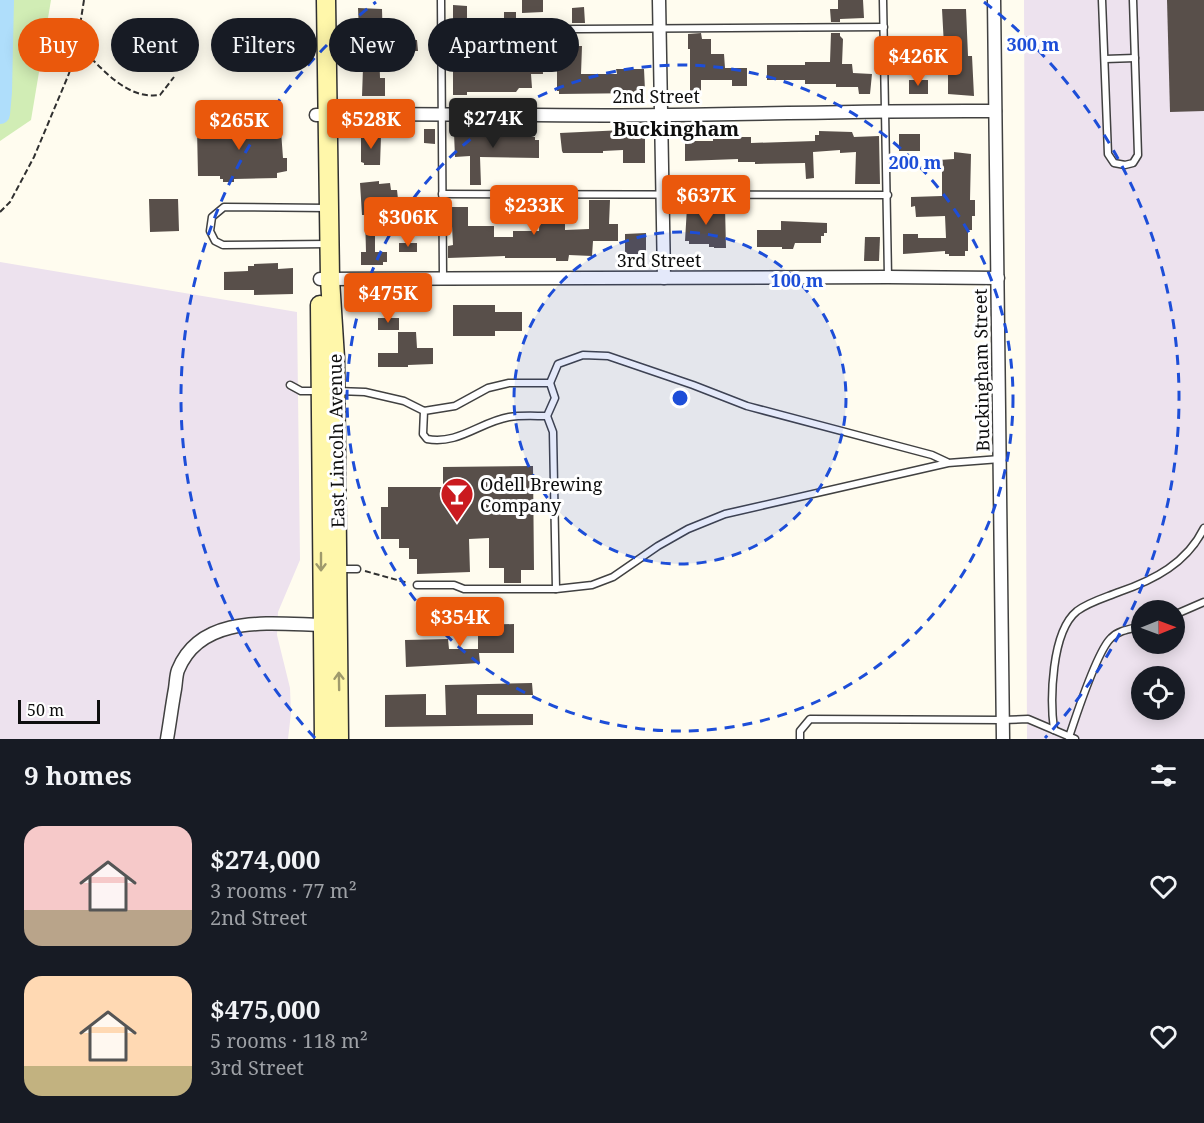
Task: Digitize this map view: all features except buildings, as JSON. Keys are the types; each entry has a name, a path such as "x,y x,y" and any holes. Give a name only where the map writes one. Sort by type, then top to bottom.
{"street":[{"name":"East Lincoln Avenue","path":"315,0 322,114"},
{"name":"East Lincoln Avenue","path":"326,0 322,114 323,208 328,391 337,569 339,739"},
{"path":"659,0 664,278"},
{"name":"Buckingham Street","path":"994,0 1003,739"},
{"name":"2nd Street","path":"322,114 661,115 885,110 995,111"},
{"name":"3rd Street","path":"325,279 998,278"},
{"name":"East Lincoln Avenue","path":"324,739 322,625 328,391"},
{"path":"167,739 177,671 192,648 208,635 229,627 278,624 322,625"}],"lane":[{"path":"441,0 441,18"},
{"path":"883,0 888,277"},
{"path":"1102,0 1108,154 1114,163 1125,165 1133,163 1138,156 1133,0"},
{"path":"579,29 884,27"},
{"path":"1105,59 1135,58"},
{"path":"442,72 443,278"},
{"path":"442,194 888,195"},
{"path":"323,208 224,207 212,217 210,231 215,242 223,245 324,244"},
{"path":"556,589 553,432 547,416 555,398 550,382 558,364 583,355 608,356 747,406 932,455 948,463"},
{"path":"290,385 301,392 365,392 404,401 424,411 455,406 488,388 509,383 550,382"},
{"path":"424,411 423,434 427,439 434,440 454,438 508,417 547,416"},
{"path":"417,585 454,585 464,589 556,589 592,585 613,577 678,534 725,514 948,463 1000,459"},
{"path":"1054,730 1051,691 1055,661 1065,627 1074,613 1088,604 1160,576 1178,562 1198,539 1204,528"},
{"path":"337,569 357,569"},
{"path":"1185,610 1204,602"},
{"path":"800,739 800,731 810,719 1028,719 1072,738 1099,658 1110,638 1131,629"}],"path":[{"path":"81,18 84,0"},
{"path":"99,67 130,91 148,97 160,95 174,77"},
{"path":"0,212 10,202 33,157 69,72"},
{"path":"357,569 417,585"}],"shaded area":[{"path":"1024,0 1204,0 1204,739 1027,739"},
{"path":"0,262 297,312 300,560 278,612 277,635 290,688 291,713 288,739 0,739"}],"green space":[{"path":"0,0 51,0 48,18 18,18 18,72 39,72 31,120 0,141"}],"waterway":[{"path":"0,114 4,0"}],"place":[{"name":"Odell Brewing Company","path":"457,523"}],"district":[{"name":"Buckingham","path":"676,128"}]}
